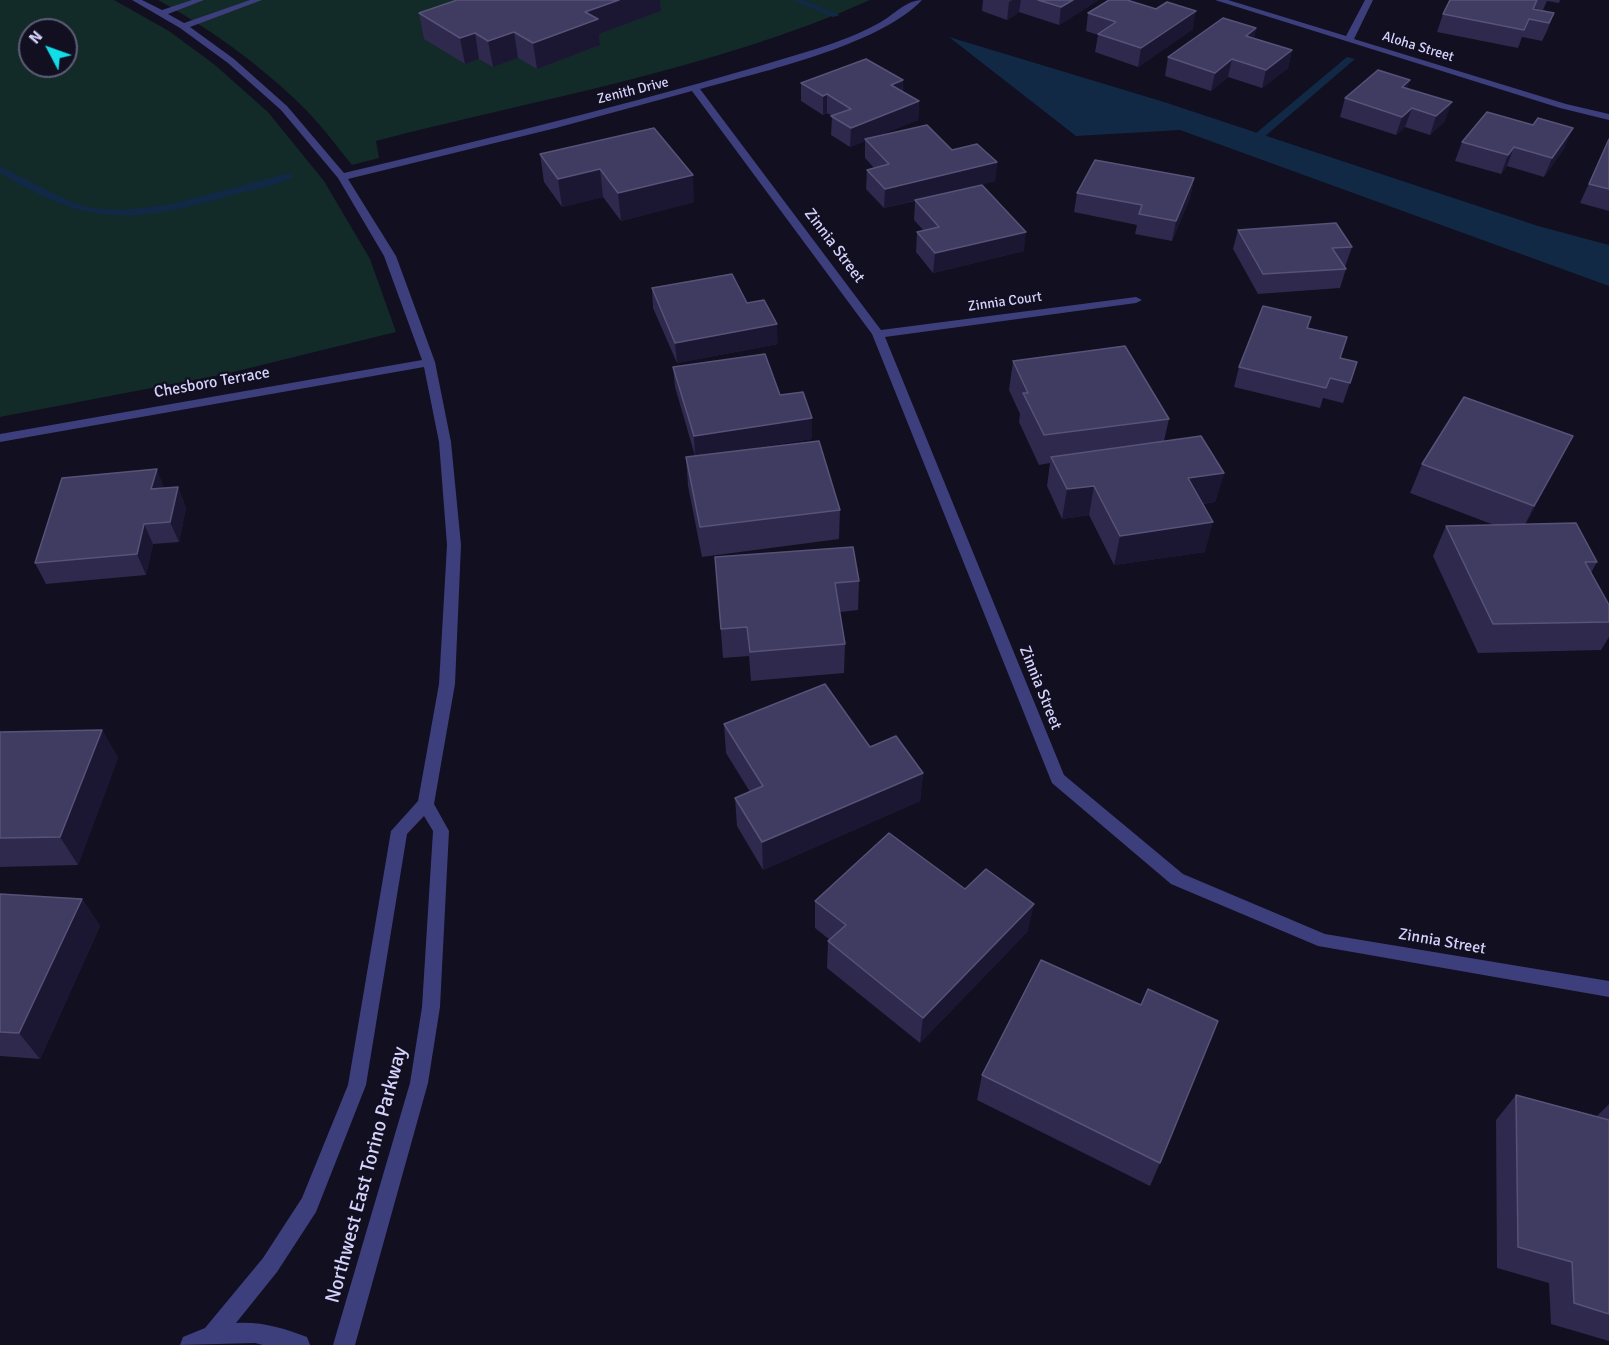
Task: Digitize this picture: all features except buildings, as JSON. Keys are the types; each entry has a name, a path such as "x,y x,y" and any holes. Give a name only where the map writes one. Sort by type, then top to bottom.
{"street":[{"path":"136,0 183,26 231,61 284,108 342,177 390,256 429,362 445,442 454,545 447,684 426,804"},
{"path":"160,14 200,0"},
{"path":"183,26 258,0"},
{"name":"Zenith Drive","path":"342,177 695,89 830,47 901,16 918,0"},
{"name":"Aloha Street","path":"1219,0 1563,106 1609,117"},
{"path":"1349,40 1369,0"},
{"name":"Zinnia Street","path":"695,89 878,334 1058,779 1178,879 1324,941 1609,989"},
{"name":"Zinnia Court","path":"878,334 1136,300"},
{"name":"Chesboro Terrace","path":"0,438 429,362"},
{"name":"Northwest East Torino Parkway","path":"212,1335 270,1265 309,1205 337,1138 359,1074 399,831 426,804 441,831 431,1007 419,1083 344,1345"},
{"path":"191,1345 212,1335 255,1332 299,1345"}],"green space":[{"path":"0,0 114,0 169,31 215,65 268,112 324,181 370,259 396,332 225,374 0,417"},
{"path":"158,0 870,0 750,46 688,64 376,141 379,158 352,165 305,109 266,73 214,34"}],"water":[{"path":"949,37 1164,102 1538,226 1609,245 1609,286 1180,130 1076,136"}],"waterway":[{"path":"796,0 836,15"},
{"path":"1259,136 1350,59"},
{"path":"0,169 37,191 64,203 91,211 125,214 172,207 289,176"}]}
